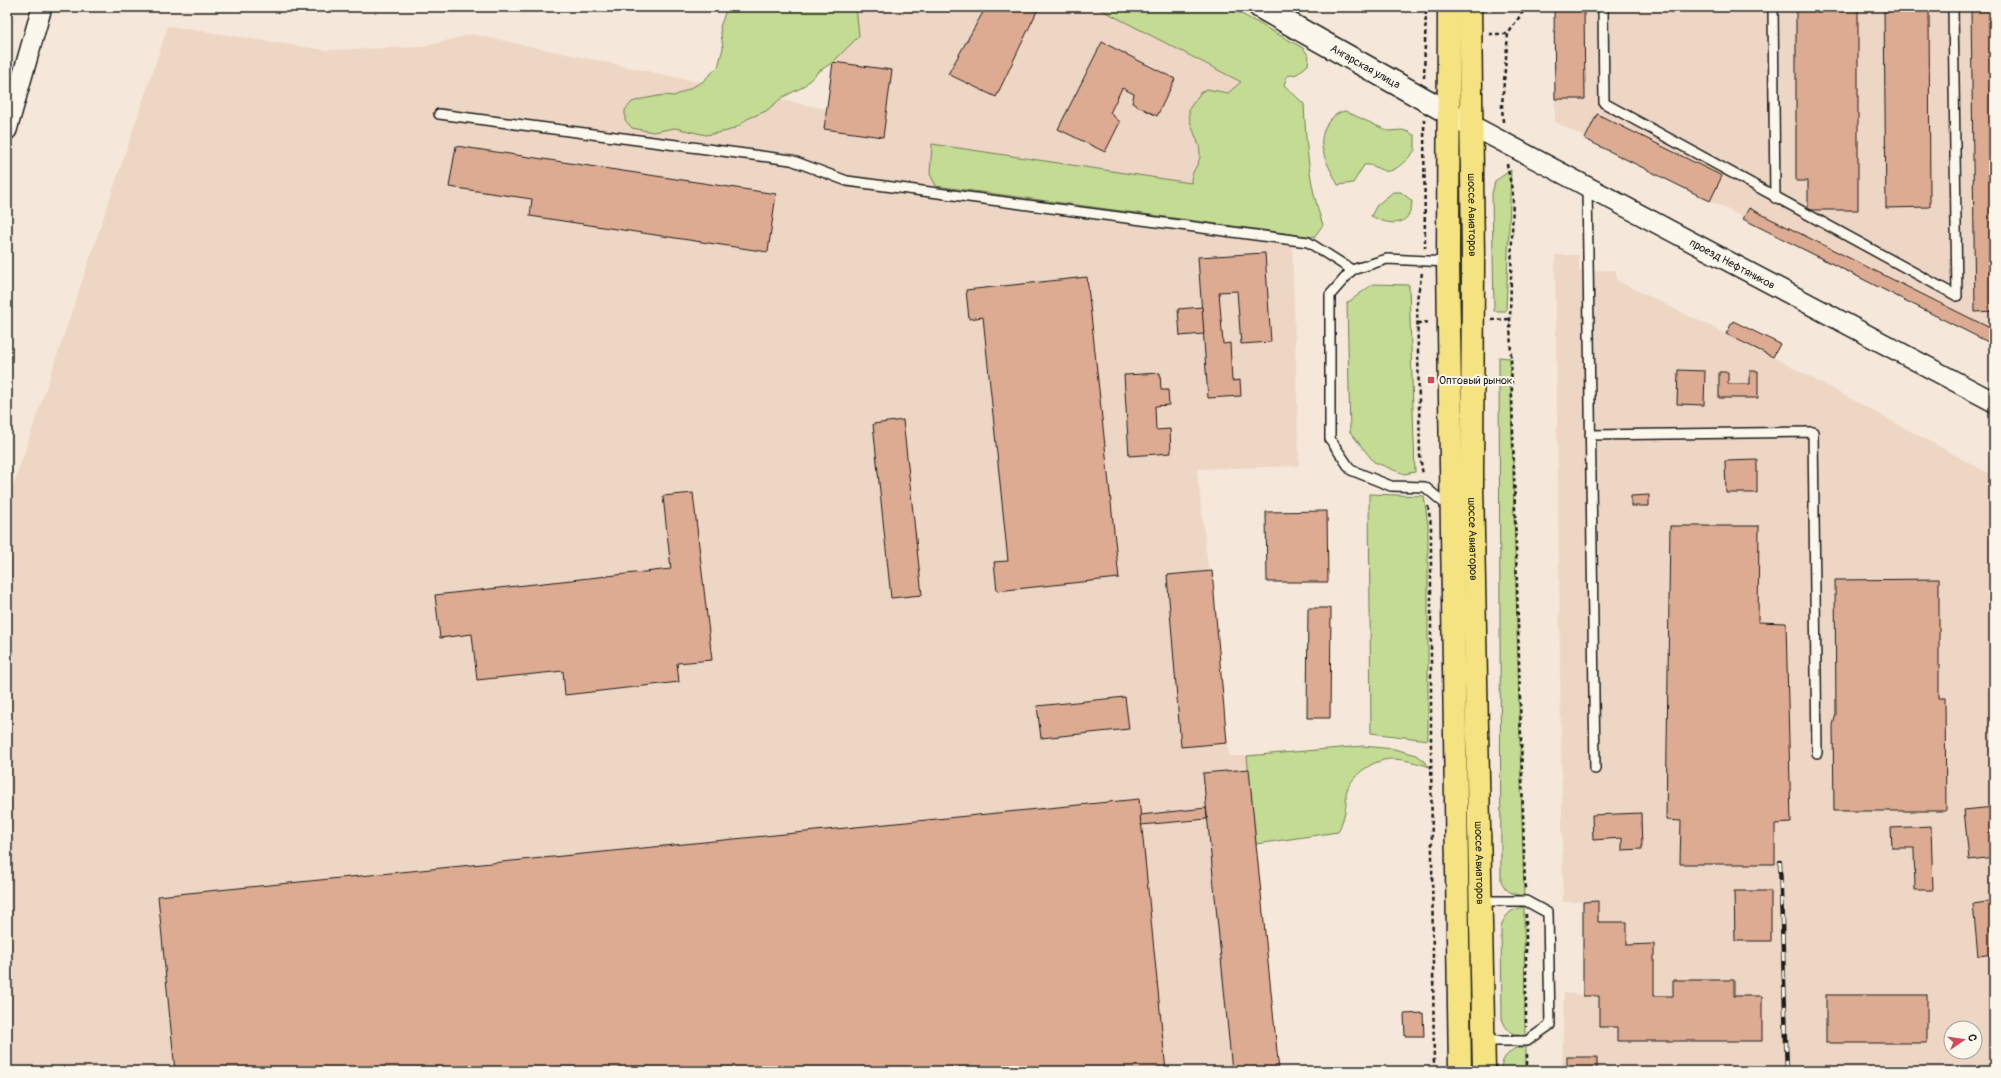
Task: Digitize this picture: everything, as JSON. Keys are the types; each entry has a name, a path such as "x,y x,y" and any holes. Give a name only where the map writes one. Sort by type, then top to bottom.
{"main road":[{"name":"Ангарская улица","path":"1260,7 1471,125"},
{"name":"шоссе Авиаторов","path":"1449,7 1447,111 1448,262 1460,1071"},
{"name":"шоссе Авиаторов","path":"1470,7 1473,259 1472,484 1484,1071"}],"street":[{"path":"7,130 42,7"},
{"name":"проезд Нефтяников","path":"1471,125 1587,185 1994,402"}],"lane":[{"path":"1603,7 1604,103 1775,198 1957,296 1953,7"},
{"path":"1773,7 1775,198"},
{"path":"439,114 791,160 848,181 1308,242 1352,270"},
{"path":"1587,185 1595,769"},
{"path":"1448,262 1387,259 1352,270 1330,295 1330,439 1351,470 1391,486 1425,487 1451,509"},
{"path":"1590,435 1813,432 1818,753"},
{"path":"1480,901 1526,901 1548,913 1550,1025 1526,1042 1484,1041"}],"path":[{"path":"1426,7 1423,98 1425,261 1417,299 1420,456 1431,525 1431,748 1434,1071"},
{"path":"1526,7 1508,34 1502,105 1503,142 1513,195 1510,319 1526,901 1527,1071"},
{"path":"1490,320 1510,319"}],"shaded area":[{"path":"840,7 1099,7 1241,83 1211,183 1292,240 1299,466 1197,469 1229,756 1247,756 1279,1071 7,1071 7,504 168,26 325,50 422,47 472,34 826,109"},
{"path":"1554,7 1994,7 1994,345 1555,122"},
{"path":"1555,255 1579,255 1579,271 1616,270 1616,280 1773,357 1994,476 1994,1071 1562,1071 1564,993 1583,995 1583,902 1563,902"}],"green space":[{"path":"727,7 856,7 859,36 833,62 818,72 803,87 783,97 766,111 747,119 739,126 728,131 706,135 675,128 653,132 632,128 625,120 625,110 632,102 664,95 674,96 702,82 718,67 723,48 720,27"},
{"path":"1096,7 1229,7 1303,48 1309,56 1308,65 1297,74 1287,76 1284,85 1304,104 1311,181 1323,225 1314,237 936,186 930,174 932,144 1191,183 1192,176 1200,156 1200,150 1190,122 1189,109 1201,92 1207,89 1228,93 1241,82"},
{"path":"1345,111 1388,131 1402,130 1409,132 1415,136 1415,150 1406,161 1393,170 1385,171 1373,166 1364,165 1353,183 1338,185 1325,157 1322,147 1322,135 1330,120 1339,113"},
{"path":"1511,170 1506,311 1494,311 1492,194 1495,181"},
{"path":"1393,192 1401,192 1412,201 1411,210 1408,216 1404,220 1392,223 1385,222 1371,216 1377,205"},
{"path":"1373,284 1409,285 1415,472 1404,474 1374,462 1350,432 1347,303"},
{"path":"1499,357 1510,358 1524,896 1510,892 1505,888 1501,881"},
{"path":"1369,494 1424,496 1428,525 1428,740 1371,733"},
{"path":"1363,746 1394,749 1417,755 1430,767 1396,759 1377,762 1359,773 1350,784 1346,792 1344,816 1338,832 1256,844 1247,756"},
{"path":"1524,907 1525,1036 1516,1035 1510,1032 1502,1019 1501,928 1506,916 1509,913 1515,909"},
{"path":"1515,1048 1526,1048 1526,1071 1501,1071 1505,1058"}],"building":[{"path":"986,7 1039,7 996,97 948,74"},
{"path":"1554,7 1584,7 1585,99 1555,99"},
{"path":"1796,7 1858,7 1858,210 1808,210 1808,181 1796,181"},
{"path":"1884,7 1929,7 1930,207 1886,208"},
{"path":"1971,7 1994,7 1994,311 1975,312"},
{"path":"1102,42 1175,79 1157,116 1132,103 1134,94 1122,88 1110,113 1120,122 1105,152 1058,129"},
{"path":"833,62 892,70 883,137 824,129"},
{"path":"1597,114 1722,176 1710,201 1585,139"},
{"path":"456,146 776,194 768,252 530,216 532,199 449,187"},
{"path":"1749,208 1994,330 1994,345 1743,219"},
{"path":"1265,253 1271,342 1241,344 1237,291 1219,292 1223,344 1230,343 1232,381 1240,380 1241,396 1208,398 1198,257"},
{"path":"1087,277 1119,578 997,591 994,562 1008,561 983,317 969,319 966,290"},
{"path":"1202,307 1204,334 1180,336 1178,309"},
{"path":"1733,321 1780,344 1773,357 1726,334"},
{"path":"1678,370 1705,371 1704,405 1677,404"},
{"path":"1750,371 1758,371 1758,398 1719,398 1719,372 1728,372 1728,384 1750,384"},
{"path":"1160,373 1161,390 1168,390 1169,405 1155,406 1156,430 1170,429 1171,453 1129,456 1124,375"},
{"path":"903,420 922,595 891,598 873,424"},
{"path":"1757,460 1757,493 1726,493 1725,461"},
{"path":"693,493 712,660 677,663 679,682 565,695 563,671 477,680 472,634 440,638 435,595 671,569 663,496"},
{"path":"1649,495 1649,506 1631,506 1631,496"},
{"path":"1327,511 1328,582 1267,582 1266,512"},
{"path":"1670,526 1759,526 1758,622 1786,623 1791,823 1775,824 1775,864 1680,864 1681,821 1666,820"},
{"path":"1212,571 1227,743 1181,747 1167,575"},
{"path":"1939,579 1939,698 1945,698 1946,811 1834,811 1833,725 1836,714 1835,580"},
{"path":"1308,608 1331,608 1330,718 1307,718"},
{"path":"1125,697 1129,729 1041,738 1037,706"},
{"path":"1249,769 1279,1071 1232,1071 1203,773"},
{"path":"1139,799 1166,1071 175,1071 158,896"},
{"path":"1994,807 1994,857 1969,860 1964,810"},
{"path":"1206,808 1207,819 1141,825 1140,815"},
{"path":"1641,813 1642,849 1622,850 1622,838 1593,840 1592,815"},
{"path":"1931,826 1933,890 1915,890 1914,848 1892,848 1891,828"},
{"path":"1734,891 1771,891 1771,941 1735,941"},
{"path":"1598,901 1598,922 1627,922 1627,945 1654,944 1654,996 1673,996 1673,980 1734,980 1734,996 1762,996 1762,1041 1617,1041 1617,1027 1599,1027 1599,996 1583,996 1583,902"},
{"path":"1994,901 1994,954 1978,956 1973,904"},
{"path":"1826,995 1927,995 1927,1043 1826,1043"},
{"path":"1423,1013 1424,1036 1405,1036 1404,1014"},
{"path":"1567,1057 1597,1057 1597,1071 1567,1071"}],"railway":[{"path":"1780,862 1787,1071"}],"place":[{"name":"Оптовый рынок","path":"1431,380"}]}
